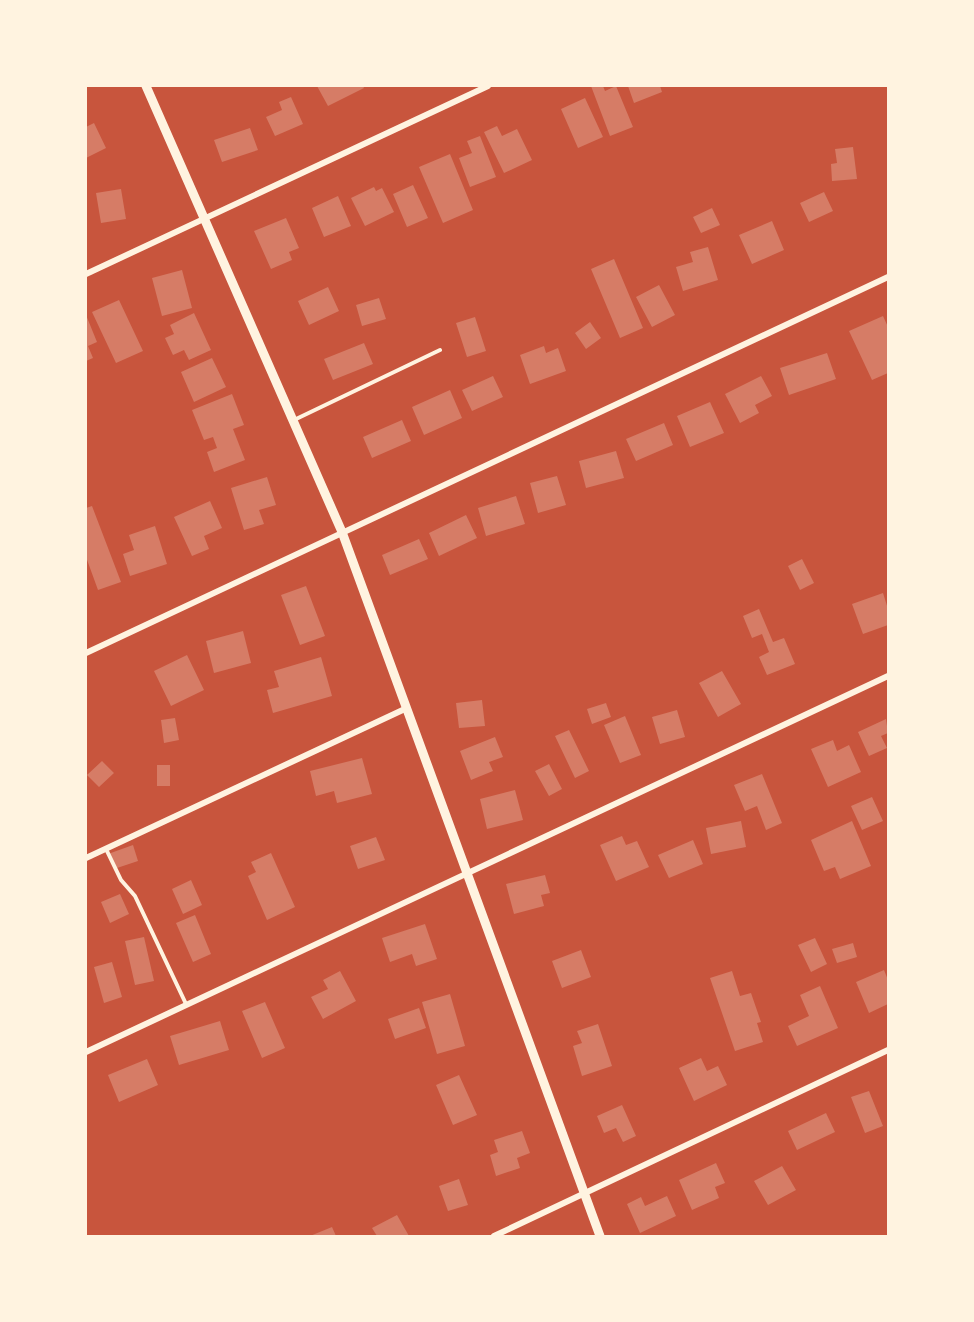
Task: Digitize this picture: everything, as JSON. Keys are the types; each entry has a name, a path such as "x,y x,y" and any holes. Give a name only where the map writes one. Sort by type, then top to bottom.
{"street":[{"path":"146,86 342,532 600,1236"},
{"path":"86,274 488,86"},
{"path":"86,653 888,277"},
{"path":"86,1052 888,676"},
{"path":"86,858 407,708"},
{"path":"494,1236 888,1050"}],"lane":[{"path":"293,420 440,350"},
{"path":"106,848 121,880 135,896 186,1005"}],"building":[{"path":"317,86 363,86 364,88 328,106"},
{"path":"591,86 603,86 605,91 616,86 633,127 610,136"},
{"path":"628,86 660,86 662,92 634,103"},
{"path":"291,97 303,124 275,136 266,117 282,110 279,102"},
{"path":"585,98 603,137 578,148 561,109"},
{"path":"94,123 106,148 86,158 86,127"},
{"path":"497,126 502,136 517,129 532,160 504,173 484,132"},
{"path":"250,128 258,150 222,162 214,140"},
{"path":"480,136 496,177 470,187 459,158 472,153 467,141"},
{"path":"853,147 857,179 832,181 831,164 837,163 835,149"},
{"path":"450,154 473,210 443,223 419,167"},
{"path":"413,185 428,218 407,227 393,194"},
{"path":"374,187 376,191 382,188 394,212 365,226 351,198"},
{"path":"121,189 126,219 101,223 96,193"},
{"path":"824,192 833,211 809,222 800,203"},
{"path":"338,196 351,226 324,237 312,208"},
{"path":"712,208 720,225 701,233 693,217"},
{"path":"286,218 299,248 289,252 292,260 271,269 254,231"},
{"path":"772,221 784,250 752,264 739,235"},
{"path":"708,247 718,280 683,291 676,267 693,262 690,252"},
{"path":"614,259 643,328 620,338 591,269"},
{"path":"182,270 192,308 162,316 152,278"},
{"path":"659,285 675,315 652,327 636,297"},
{"path":"328,287 339,311 309,325 298,301"},
{"path":"379,298 386,319 362,326 356,305"},
{"path":"119,300 143,351 116,363 92,312"},
{"path":"194,313 211,350 189,360 184,350 173,355 165,338 174,334 170,325"},
{"path":"86,315 97,342 88,346 93,358 86,361"},
{"path":"883,316 888,327 888,373 872,380 849,331"},
{"path":"475,317 486,351 467,357 456,323"},
{"path":"590,322 601,338 586,349 575,333"},
{"path":"364,343 373,364 333,380 324,359"},
{"path":"544,346 546,353 558,348 566,371 530,384 520,355"},
{"path":"827,353 836,379 789,395 780,368"},
{"path":"212,358 226,387 194,402 181,372"},
{"path":"493,376 503,397 472,411 462,390"},
{"path":"761,376 772,396 755,405 759,413 740,423 725,394"},
{"path":"450,390 462,418 424,435 412,407"},
{"path":"232,394 244,425 233,429 245,460 214,472 207,452 217,448 213,437 204,440 192,410"},
{"path":"710,402 724,433 690,447 677,416"},
{"path":"402,420 411,441 372,458 363,437"},
{"path":"664,423 673,445 636,461 626,439"},
{"path":"616,451 624,478 586,488 579,461"},
{"path":"557,476 566,505 538,513 530,483"},
{"path":"267,477 276,505 259,510 264,524 244,530 231,488"},
{"path":"516,496 525,524 486,536 478,508"},
{"path":"210,501 222,528 204,536 209,549 192,556 174,517"},
{"path":"92,506 121,582 98,590 86,557 86,508"},
{"path":"466,515 477,538 439,556 429,533"},
{"path":"155,526 167,564 130,576 123,554 134,550 129,535"},
{"path":"419,539 428,559 390,575 382,555"},
{"path":"802,559 814,583 800,590 788,566"},
{"path":"306,586 325,636 300,645 281,595"},
{"path":"883,593 888,609 888,625 863,634 852,604"},
{"path":"759,609 773,642 784,638 795,664 767,675 759,657 769,652 762,634 752,638 743,616"},
{"path":"243,631 251,663 214,673 206,641"},
{"path":"187,655 204,690 171,706 154,671"},
{"path":"321,657 332,696 273,713 267,690 279,687 274,671"},
{"path":"722,671 741,704 718,717 699,683"},
{"path":"482,700 485,726 459,728 456,703"},
{"path":"606,703 611,717 592,724 587,709"},
{"path":"677,710 685,737 660,744 652,717"},
{"path":"625,716 641,755 620,763 604,725"},
{"path":"175,718 179,740 164,743 161,720"},
{"path":"886,719 888,733 881,736 887,748 869,756 858,732"},
{"path":"569,730 589,771 575,778 555,736"},
{"path":"495,737 503,757 489,762 493,771 471,780 460,751"},
{"path":"833,740 837,751 849,745 861,772 828,787 811,749"},
{"path":"362,758 372,794 337,803 334,791 316,796 310,771"},
{"path":"102,761 114,773 99,787 87,775"},
{"path":"549,764 562,789 549,796 535,771"},
{"path":"157,765 170,765 170,786 157,786"},
{"path":"762,774 782,823 766,830 757,806 745,811 734,785"},
{"path":"515,790 523,820 487,829 480,799"},
{"path":"872,797 883,821 862,830 851,806"},
{"path":"741,821 746,847 711,854 706,828"},
{"path":"852,821 871,866 840,879 835,867 824,871 811,840"},
{"path":"622,836 626,845 637,841 649,867 616,881 600,845"},
{"path":"376,837 385,860 358,869 350,846"},
{"path":"693,840 703,864 669,878 658,855"},
{"path":"133,845 138,861 114,869 108,854"},
{"path":"271,853 295,907 267,920 248,876 256,872 251,862"},
{"path":"545,875 550,893 541,895 544,906 514,914 506,884"},
{"path":"191,880 202,905 183,914 172,889"},
{"path":"120,894 129,914 110,923 101,902"},
{"path":"195,915 211,954 193,962 176,923"},
{"path":"425,924 437,959 416,966 412,954 390,962 382,938"},
{"path":"144,937 154,981 135,985 125,941"},
{"path":"815,938 827,964 811,972 798,945"},
{"path":"853,943 857,957 837,963 832,949"},
{"path":"581,950 591,977 562,988 552,961"},
{"path":"112,962 122,997 104,1003 94,967"},
{"path":"884,970 888,980 888,1004 869,1013 856,982"},
{"path":"340,971 356,1001 323,1019 311,997 328,989 323,980"},
{"path":"732,971 740,996 751,993 761,1022 757,1023 763,1042 735,1051 710,978"},
{"path":"820,986 838,1028 797,1046 788,1026 809,1016 800,995"},
{"path":"450,994 465,1046 437,1054 422,1002"},
{"path":"265,1002 285,1048 262,1058 242,1011"},
{"path":"419,1008 426,1028 395,1039 388,1019"},
{"path":"220,1021 229,1050 179,1065 170,1036"},
{"path":"598,1024 612,1066 582,1076 573,1046 582,1043 577,1031"},
{"path":"701,1058 707,1071 718,1066 727,1085 694,1101 679,1068"},
{"path":"147,1059 158,1085 119,1102 108,1075"},
{"path":"459,1075 477,1115 453,1125 436,1085"},
{"path":"869,1091 883,1126 865,1133 851,1097"},
{"path":"622,1105 636,1136 623,1142 616,1128 604,1133 597,1116"},
{"path":"826,1113 835,1132 797,1150 788,1131"},
{"path":"522,1131 530,1153 517,1158 520,1168 496,1176 490,1155 498,1152 494,1140"},
{"path":"716,1163 725,1183 715,1187 719,1198 692,1210 679,1180"},
{"path":"782,1166 796,1190 768,1205 754,1181"},
{"path":"459,1179 468,1205 448,1211 439,1186"},
{"path":"667,1196 676,1216 640,1233 627,1204 641,1197 645,1206"},
{"path":"397,1215 409,1236 377,1236 372,1228"},
{"path":"332,1227 336,1236 310,1236"}]}
